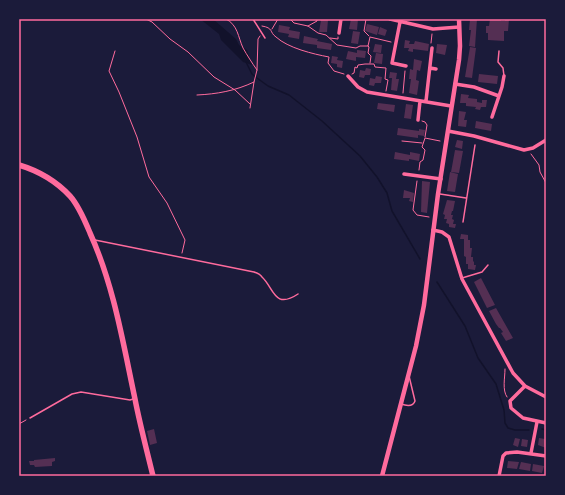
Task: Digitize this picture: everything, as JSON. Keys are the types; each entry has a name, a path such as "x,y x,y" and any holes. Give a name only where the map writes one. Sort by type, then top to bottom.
{"main road":[{"path":"19,165 51,179 60,186 71,198 83,217 93,240 112,292 153,476"}],"street":[{"path":"339,34 341,19"},
{"path":"390,19 433,29 459,27"},
{"path":"382,476 412,362 424,305 438,194 460,46 459,19"},
{"path":"400,22 392,63 406,66"},
{"path":"426,101 432,48"},
{"path":"430,68 436,69"},
{"path":"348,76 362,90 367,92 451,106"},
{"path":"492,117 504,76"},
{"path":"455,84 474,87 499,96"},
{"path":"418,120 420,100"},
{"path":"448,131 474,136 520,149 528,149 546,140"},
{"path":"404,174 441,179"},
{"path":"433,230 442,232 450,237 462,278 507,363 525,386 546,396"},
{"path":"525,386 510,401 511,408 523,418 546,423"},
{"path":"531,453 537,422"},
{"path":"499,476 506,453 531,453 546,456"}],"lane":[{"path":"253,19 265,38"},
{"path":"499,51 498,62 503,68 504,76"},
{"path":"463,222 475,145"},
{"path":"438,194 466,198"},
{"path":"93,240 259,274 264,277 272,292 280,299 291,298 298,294"},
{"path":"462,278 482,272 488,265"},
{"path":"401,404 410,406 415,401 415,394 409,374"},
{"path":"30,418 72,394 81,392 130,400 135,398"}],"path":[{"path":"146,19 152,22 170,39 188,52 214,77 235,90 250,104"},
{"path":"226,19 237,30 243,48 257,70"},
{"path":"272,30 278,19"},
{"path":"290,19 294,23 308,26 318,33 326,35 337,45 356,48 360,46 368,46"},
{"path":"308,26 317,21 317,19"},
{"path":"366,19 364,31 370,37 395,44"},
{"path":"264,26 268,27 272,30 275,36 288,44 313,54 329,57 328,63 334,71 341,72 348,76 354,74 354,67 357,68 358,65 374,64 376,67 386,68 385,79 388,80 386,96"},
{"path":"432,48 433,29"},
{"path":"250,108 254,79 257,70 258,38 262,33"},
{"path":"370,37 368,46 368,53 371,56 370,64"},
{"path":"329,38 338,39"},
{"path":"115,51 108,71 119,92 139,143 149,177 167,203 185,240 181,258"},
{"path":"402,98 406,66"},
{"path":"197,95 217,94 235,90 254,82"},
{"path":"418,120 425,122 427,125 422,147 425,150 423,160 420,162 419,168"},
{"path":"425,138 440,141"},
{"path":"402,140 423,144"},
{"path":"528,149 539,165 540,172 546,183"},
{"path":"416,189 413,210 417,214 429,217"},
{"path":"507,363 504,386 506,396 510,401"},
{"path":"19,424 30,418"}],"shaded area":[{"path":"200,19 213,19 236,39 239,45 247,50 252,65 243,62 221,40 219,34"}],"building":[{"path":"351,19 358,19 357,30 349,29"},
{"path":"470,19 477,19 475,47 469,46 471,30 469,30"},
{"path":"490,19 501,19 501,21 505,21 505,19 509,19 508,31 504,31 504,41 488,40 486,26 489,26"},
{"path":"321,20 328,20 327,32 319,32"},
{"path":"367,24 379,27 377,35 365,31"},
{"path":"279,25 290,27 289,30 300,32 299,39 288,37 289,34 278,32"},
{"path":"380,27 387,30 385,36 378,34"},
{"path":"353,31 360,32 358,44 351,43"},
{"path":"304,36 318,39 317,41 332,44 331,50 317,48 317,45 303,43"},
{"path":"405,40 410,41 409,44 414,44 415,41 429,44 428,51 413,49 413,52 408,51 409,48 404,48"},
{"path":"375,44 382,45 381,53 373,52"},
{"path":"437,44 447,45 445,55 436,53"},
{"path":"470,47 476,48 472,78 465,77"},
{"path":"357,50 366,51 365,58 356,57 356,61 346,59 348,51 357,53"},
{"path":"376,53 383,54 382,64 374,63"},
{"path":"332,56 338,57 337,60 343,61 342,68 337,67 337,64 331,63"},
{"path":"414,59 422,61 420,71 417,70 416,80 419,81 417,95 409,93 411,79 409,79 410,69 413,70"},
{"path":"366,68 371,69 370,75 365,75 364,78 359,77 360,70 365,71"},
{"path":"390,72 397,73 396,79 399,79 397,91 391,90 392,78 389,78"},
{"path":"479,74 498,76 497,84 478,82"},
{"path":"376,76 382,77 381,83 375,83 374,86 369,85 370,78 375,79"},
{"path":"461,94 469,95 468,98 477,99 477,102 482,103 482,100 487,100 486,107 481,107 480,110 475,109 476,107 466,106 466,103 460,103"},
{"path":"378,103 395,105 394,112 377,109"},
{"path":"406,104 413,105 411,119 404,118"},
{"path":"459,111 466,112 464,120 467,120 466,127 458,126"},
{"path":"476,121 492,124 491,131 475,128"},
{"path":"398,128 419,131 419,129 425,130 424,136 418,135 418,138 397,135"},
{"path":"457,140 463,141 462,149 455,147"},
{"path":"455,150 463,151 459,173 451,172"},
{"path":"395,152 410,155 410,152 420,154 419,161 394,159"},
{"path":"450,172 458,174 455,192 447,191"},
{"path":"422,181 430,182 427,213 421,212"},
{"path":"404,190 414,193 413,202 409,201 410,198 403,198"},
{"path":"447,200 455,201 451,215 453,215 453,224 456,224 455,228 449,227 449,224 446,223 447,219 444,219 445,215 443,214"},
{"path":"461,234 468,235 468,240 470,240 470,248 472,248 471,257 473,257 474,265 476,265 475,270 468,269 468,264 466,264 466,257 464,256 464,239 460,239"},
{"path":"481,278 495,305 487,308 474,282"},
{"path":"496,308 513,338 506,341 501,333 503,332 496,324 489,311"},
{"path":"154,429 157,443 150,445 147,431"},
{"path":"515,438 520,439 518,447 513,445"},
{"path":"539,438 545,439 546,448 538,445"},
{"path":"522,439 528,440 527,447 521,446"},
{"path":"55,458 55,461 52,462 52,466 35,467 34,465 30,465 29,461 34,461"},
{"path":"508,461 519,462 517,469 507,468"},
{"path":"521,462 531,464 530,471 519,469"},
{"path":"533,464 544,466 542,473 532,471"}],"waterway":[{"path":"246,62 252,74 268,86 289,95 322,121 360,156 377,177 387,193 392,211 420,259"},
{"path":"437,282 465,326 478,358 496,384 504,410 505,423 508,428 515,430 529,430"},
{"path":"542,429 546,430"}]}
